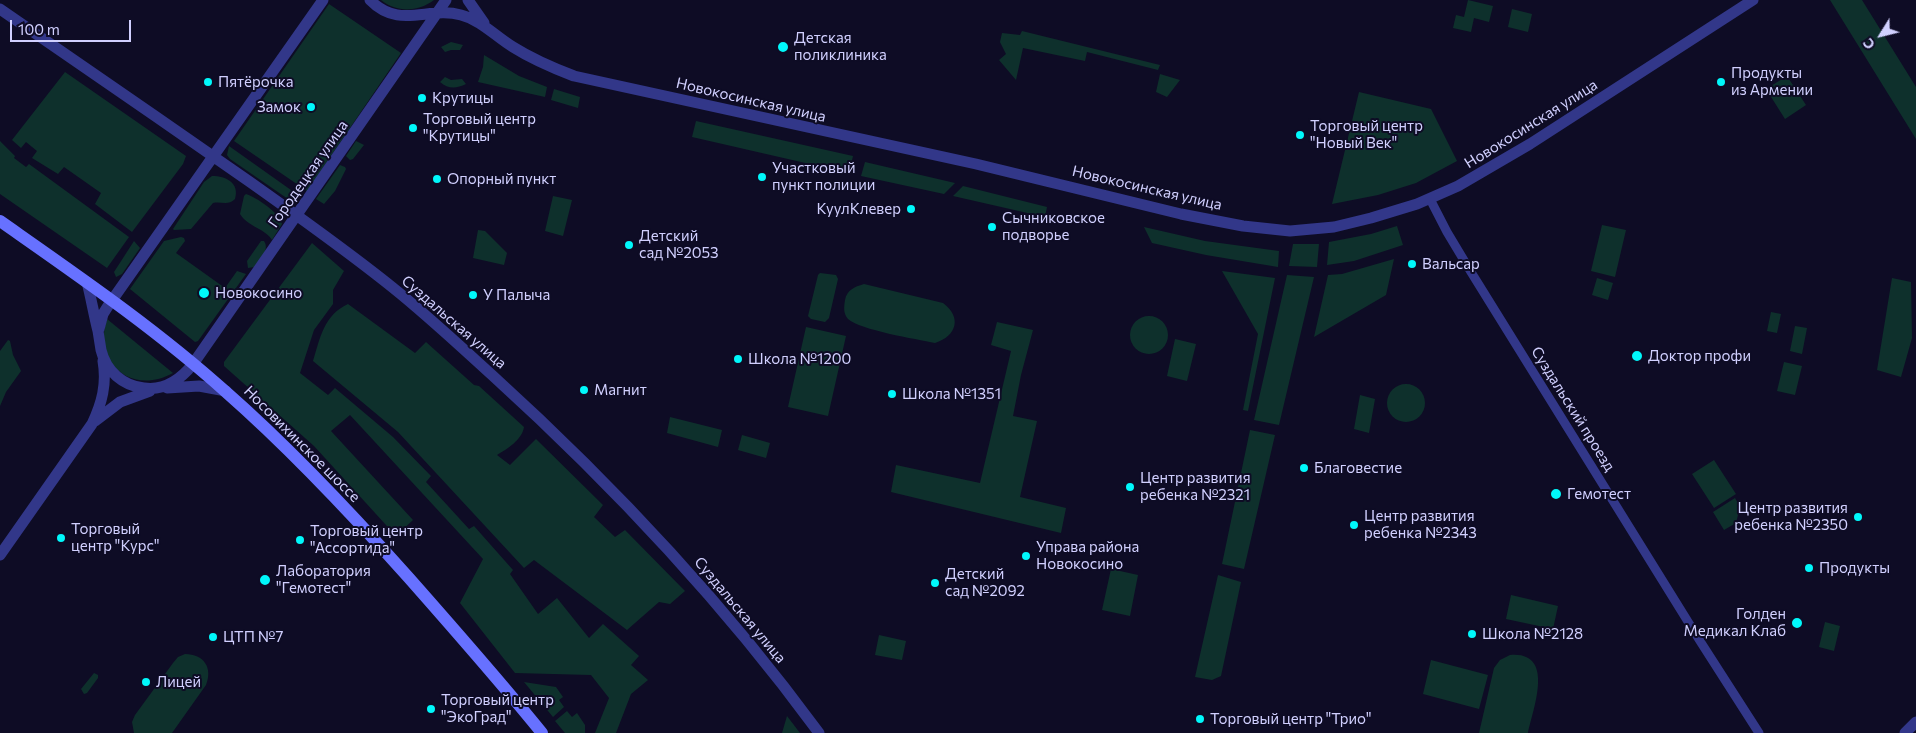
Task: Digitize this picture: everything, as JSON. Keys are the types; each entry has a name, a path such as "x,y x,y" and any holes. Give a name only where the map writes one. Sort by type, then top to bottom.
{"main road":[{"name":"Носовихинское шоссе","path":"0,221 112,300 226,391 307,468 380,546 469,646 542,733"}],"street":[{"path":"98,334 103,314 112,300 323,0"},
{"name":"Новокосинская улица","path":"370,0 379,8 397,16 461,15 476,21 527,55 574,76 976,164 1227,223 1277,231 1317,229 1371,218 1430,199 1476,176 1530,144 1753,0"},
{"path":"413,16 429,12 446,0"},
{"name":"Городецкая улица","path":"158,388 182,377 193,364 446,0"},
{"path":"468,0 482,21 494,34"},
{"name":"Суздальская улица","path":"0,9 297,216 414,305 534,413 664,543 719,605 819,733"},
{"name":"Суздальский проезд","path":"1430,199 1471,272 1700,641 1760,733"},
{"path":"0,555 92,424 102,399 104,385 101,351 87,282"},
{"path":"101,351 108,367 122,381 140,388 199,386 226,391"},
{"path":"92,424 120,402 158,388"},
{"path":"1904,733 1916,722"}],"green space":[{"path":"381,0 434,0 414,9 401,9"},
{"path":"1468,0 1493,6 1489,22 1474,18 1471,32 1453,28 1456,15 1464,17"},
{"path":"1830,0 1862,0 1916,87 1916,139"},
{"path":"329,4 401,53 307,191 234,141"},
{"path":"1512,9 1532,14 1528,32 1508,27"},
{"path":"1022,31 1160,65 1158,70 1087,52 1085,61 1023,48 1016,80 999,60 1006,54 1000,42 1002,33 1020,35"},
{"path":"451,42 463,45 460,50 445,52 441,47"},
{"path":"484,55 519,76 547,87 545,97 478,82 483,67"},
{"path":"65,72 186,156 183,164 132,232 95,204 101,193 64,167 58,174 32,158 37,151 26,142 21,148 12,140"},
{"path":"1160,74 1180,80 1167,97 1156,92"},
{"path":"1787,76 1806,105 1785,119 1766,89"},
{"path":"445,77 451,80 462,79 466,84 459,87 449,87 440,82"},
{"path":"554,89 580,97 578,108 551,100"},
{"path":"1359,92 1431,109 1457,161 1416,183 1378,195 1332,204"},
{"path":"696,121 853,156 849,173 692,137"},
{"path":"0,141 15,156 14,158 26,167 29,164 129,237 107,268 0,194"},
{"path":"356,141 364,145 353,159 350,160 346,156"},
{"path":"229,146 298,195 292,200 288,199 230,159 227,155"},
{"path":"865,162 955,183 944,194 861,176"},
{"path":"340,165 346,169 335,191 324,204 316,199"},
{"path":"212,176 227,179 234,185 235,199 227,203 213,203 191,229 174,230 204,182"},
{"path":"963,186 1047,207 1045,217 953,196"},
{"path":"246,194 267,206 280,220 282,224 272,240 266,233 248,222 240,214"},
{"path":"553,196 572,200 563,236 545,231"},
{"path":"1602,225 1626,230 1615,277 1591,271"},
{"path":"1397,226 1403,245 1354,261 1327,265 1329,242 1371,234"},
{"path":"1144,227 1205,241 1279,251 1278,267 1206,255 1152,243"},
{"path":"478,230 485,231 507,253 504,265 473,258"},
{"path":"181,237 185,241 176,253 225,288 237,271 246,274 198,341 195,342 130,289 164,241"},
{"path":"134,241 140,248 122,274 116,277 114,272"},
{"path":"261,241 264,241 266,244 264,254 254,267 248,268 247,261"},
{"path":"312,243 344,271 333,290 333,304 314,330 300,373 328,395 335,388 393,437 431,476 426,482 469,529 474,526 513,570 510,574 538,614 557,598 589,638 603,624 639,656 631,665 648,680 631,694 616,733 595,733 609,698 591,675 515,673 460,603 483,559 350,415 331,431 413,520 396,536 314,446 224,366 224,362"},
{"path":"1293,244 1319,244 1317,267 1289,266"},
{"path":"1394,259 1386,295 1314,337 1328,275 1342,274"},
{"path":"1222,271 1275,278 1248,411 1243,410 1258,334"},
{"path":"820,273 836,275 838,279 829,318 825,322 811,319 808,316"},
{"path":"1287,275 1314,277 1279,425 1254,420"},
{"path":"1597,278 1613,283 1608,300 1592,295"},
{"path":"1892,278 1911,282 1912,338 1901,377 1877,370"},
{"path":"864,284 943,303 949,308 955,320 952,331 948,336 935,343 889,334 854,323 845,314 845,300 847,294 852,289"},
{"path":"348,304 415,353 426,342 474,385 479,386 524,427 517,440 497,455 510,465 536,439 603,505 594,517 615,537 625,530 685,591 670,604 659,602 627,630 534,560 524,568 398,432 313,361 328,321 333,314"},
{"path":"1771,312 1781,314 1777,333 1767,331"},
{"path":"1149,316 1163,321 1168,335 1163,349 1149,354 1135,349 1130,335 1135,321"},
{"path":"107,319 173,373 158,379 143,380 130,378 119,371 110,361 105,349 104,335"},
{"path":"997,322 1033,330 1013,416 1037,421 1020,497 1066,508 1061,533 891,492 896,465 980,483 1011,351 991,345"},
{"path":"1795,326 1807,328 1802,354 1790,351"},
{"path":"806,327 846,336 828,416 788,407"},
{"path":"1175,339 1196,344 1187,381 1167,376"},
{"path":"8,340 21,371 6,392 0,406 0,351"},
{"path":"1784,362 1802,366 1795,395 1777,391"},
{"path":"1406,384 1413,385 1419,390 1424,396 1424,410 1419,416 1413,421 1406,422 1399,421 1393,416 1388,410 1387,403 1388,396 1393,390 1399,385"},
{"path":"1360,395 1375,399 1369,433 1354,429"},
{"path":"670,417 722,430 718,447 667,433"},
{"path":"1250,430 1275,435 1244,569 1222,564"},
{"path":"742,435 770,443 766,458 738,450"},
{"path":"1714,460 1736,494 1714,508 1692,474"},
{"path":"1735,498 1740,507 1736,523 1724,530 1713,512"},
{"path":"1111,569 1138,575 1130,616 1102,610"},
{"path":"1218,575 1241,582 1221,676 1212,680 1195,677"},
{"path":"1511,595 1558,606 1553,629 1506,619"},
{"path":"1825,622 1840,626 1834,651 1819,647"},
{"path":"879,635 906,641 902,660 875,655"},
{"path":"185,654 197,656 205,663 208,673 206,685 172,733 134,733 132,722 135,715 173,663 178,657"},
{"path":"1510,655 1524,656 1533,662 1537,672 1537,697 1528,733 1479,733 1494,668 1500,660"},
{"path":"1431,660 1488,675 1479,709 1423,694"},
{"path":"94,673 98,675 98,678 87,693 84,694 81,689"},
{"path":"524,682 556,687 563,697 559,700 564,707 553,717"},
{"path":"567,711 572,717 577,713 585,725 585,733 565,733 555,721"},
{"path":"787,716 800,733 782,733"}],"place":[{"name":"Детская поликлиника","path":"783,47"},
{"name":"Пятёрочка","path":"208,82"},
{"name":"Продукты из Армении","path":"1721,82"},
{"name":"Крутицы","path":"422,98"},
{"name":"Замок","path":"311,107"},
{"name":"Торговый центр \"Крутицы\"","path":"413,128"},
{"name":"Торговый центр \"Новый Век\"","path":"1300,135"},
{"name":"Участковый пункт полиции","path":"762,177"},
{"name":"Опорный пункт","path":"437,179"},
{"name":"КуулКлевер","path":"911,209"},
{"name":"Сычниковское подворье","path":"992,227"},
{"name":"Детский сад №2053","path":"629,245"},
{"name":"Вальсар","path":"1412,264"},
{"name":"Новокосино","path":"204,293"},
{"name":"У Палыча","path":"473,295"},
{"name":"Доктор профи","path":"1637,356"},
{"name":"Школа №1200","path":"738,359"},
{"name":"Магнит","path":"584,390"},
{"name":"Школа №1351","path":"892,394"},
{"name":"Благовестие","path":"1304,468"},
{"name":"Центр развития ребенка №2321","path":"1130,487"},
{"name":"Гемотест","path":"1556,494"},
{"name":"Центр развития ребенка №2350","path":"1858,517"},
{"name":"Центр развития ребенка №2343","path":"1354,525"},
{"name":"Торговый центр \"Курс\"","path":"61,538"},
{"name":"Торговый центр \"Ассортида\"","path":"300,540"},
{"name":"Управа района Новокосино","path":"1026,556"},
{"name":"Продукты","path":"1809,568"},
{"name":"Лаборатория \"Гемотест\"","path":"265,580"},
{"name":"Детский сад №2092","path":"935,583"},
{"name":"Голден Медикал Клаб","path":"1797,623"},
{"name":"Школа №2128","path":"1472,634"},
{"name":"ЦТП №7","path":"213,637"},
{"name":"Лицей","path":"146,682"},
{"name":"Торговый центр \"ЭкоГрад\"","path":"431,709"},
{"name":"Торговый центр \"Трио\"","path":"1200,719"}]}
